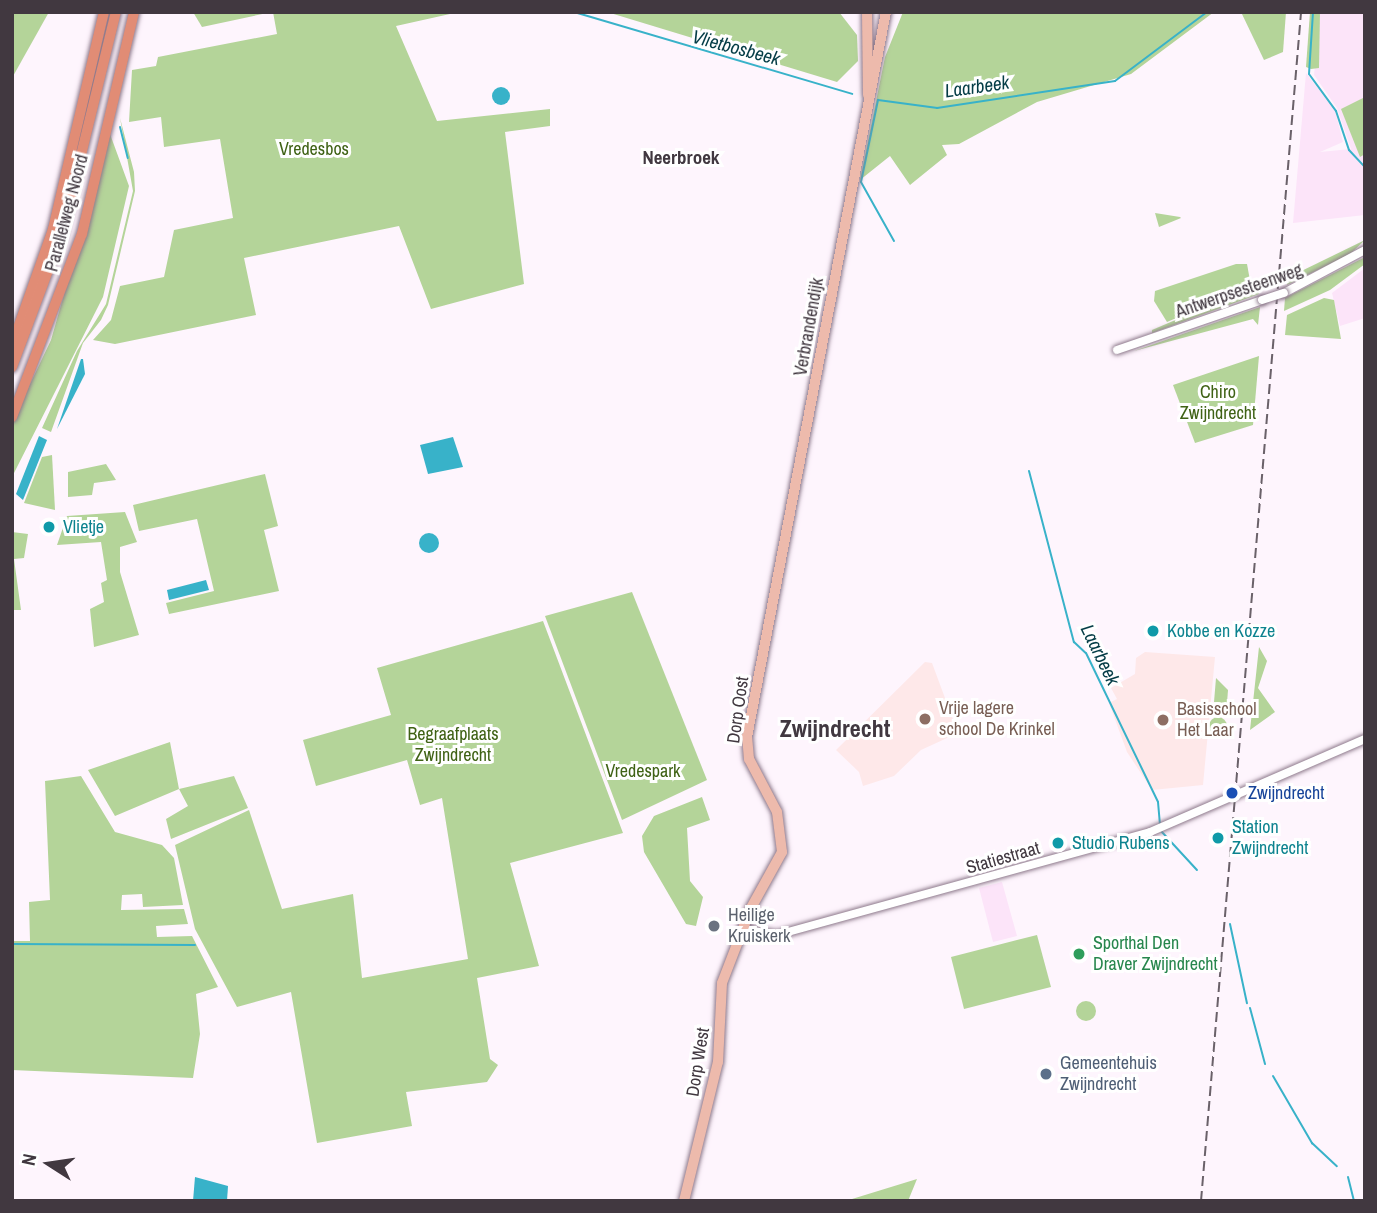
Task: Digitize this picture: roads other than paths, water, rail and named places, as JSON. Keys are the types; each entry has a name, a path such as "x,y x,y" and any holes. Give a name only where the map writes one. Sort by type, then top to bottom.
{"highway":[{"path":"12,345 53,229 104,12"},
{"path":"12,367 62,233 116,12"},
{"name":"Parallelweg Noord","path":"12,406 63,278 132,12"},
{"name":"Parallelweg Noord","path":"12,417 78,247 132,12"}],"main road":[{"name":"Verbrandendijk","path":"867,12 868,96"},
{"name":"Verbrandendijk","path":"780,563 886,12"},
{"name":"Dorp Oost","path":"742,929 784,841 747,747 780,563"},
{"name":"Dorp West","path":"684,1201 718,1062 722,983 742,929"}],"street":[{"name":"Antwerpsesteenweg","path":"1117,350 1283,293 1365,250"},
{"name":"Statiestraat","path":"742,929 777,935 1160,828 1365,739"}],"water":[{"path":"501,87 509,92 510,96 505,104 501,105 493,100 492,96 497,88"},
{"path":"81,359 85,374 57,429"},
{"path":"39,436 47,440 23,500 16,494"},
{"path":"453,437 463,467 428,474 420,445"},
{"path":"429,533 436,536 439,543 436,550 429,553 422,550 419,543 422,536"},
{"path":"206,580 209,590 169,600 167,590"},
{"path":"195,1177 228,1186 227,1201 193,1201"}],"waterway":[{"name":"Vlietbosbeek","path":"574,12 852,94"},
{"name":"Laarbeek","path":"894,241 861,182 878,100 937,108 1115,81 1207,12"},
{"path":"1313,12 1309,74 1336,111 1349,150 1365,167"},
{"path":"120,127 128,158"},
{"name":"Laarbeek","path":"1029,471 1074,642 1086,653 1158,802 1160,826"},
{"name":"Laarbeek","path":"1161,831 1197,870"},
{"name":"Laarbeek","path":"1230,924 1247,1003"},
{"path":"12,944 195,945"},
{"name":"Laarbeek","path":"1250,1008 1265,1064"},
{"name":"Laarbeek","path":"1273,1076 1312,1143 1337,1166"},
{"name":"Laarbeek","path":"1348,1177 1354,1201"}],"railway":[{"path":"1201,1201 1301,12"}],"place":[{"name":"Vlietje","path":"49,527"},
{"name":"Kobbe en Kozze","path":"1153,631"},
{"name":"Vrije lagere school De Krinkel","path":"925,719"},
{"name":"Basisschool Het Laar","path":"1163,720"},
{"name":"Zwijndrecht","path":"1232,793"},
{"name":"Station Zwijndrecht","path":"1218,838"},
{"name":"Studio Rubens","path":"1058,843"},
{"name":"Heilige Kruiskerk","path":"714,926"},
{"name":"Sporthal Den Draver Zwijndrecht","path":"1079,954"},
{"name":"Gemeentehuis Zwijndrecht","path":"1046,1074"}],"district":[{"name":"Neerbroek","path":"681,158"},
{"name":"Zwijndrecht","path":"835,729"}],"park label":[{"name":"Vredesbos","path":"314,149"},
{"name":"Chiro Zwijndrecht","path":"1218,403"},
{"name":"Begraafplaats Zwijndrecht","path":"453,745"},
{"name":"Vredespark","path":"643,771"}]}
